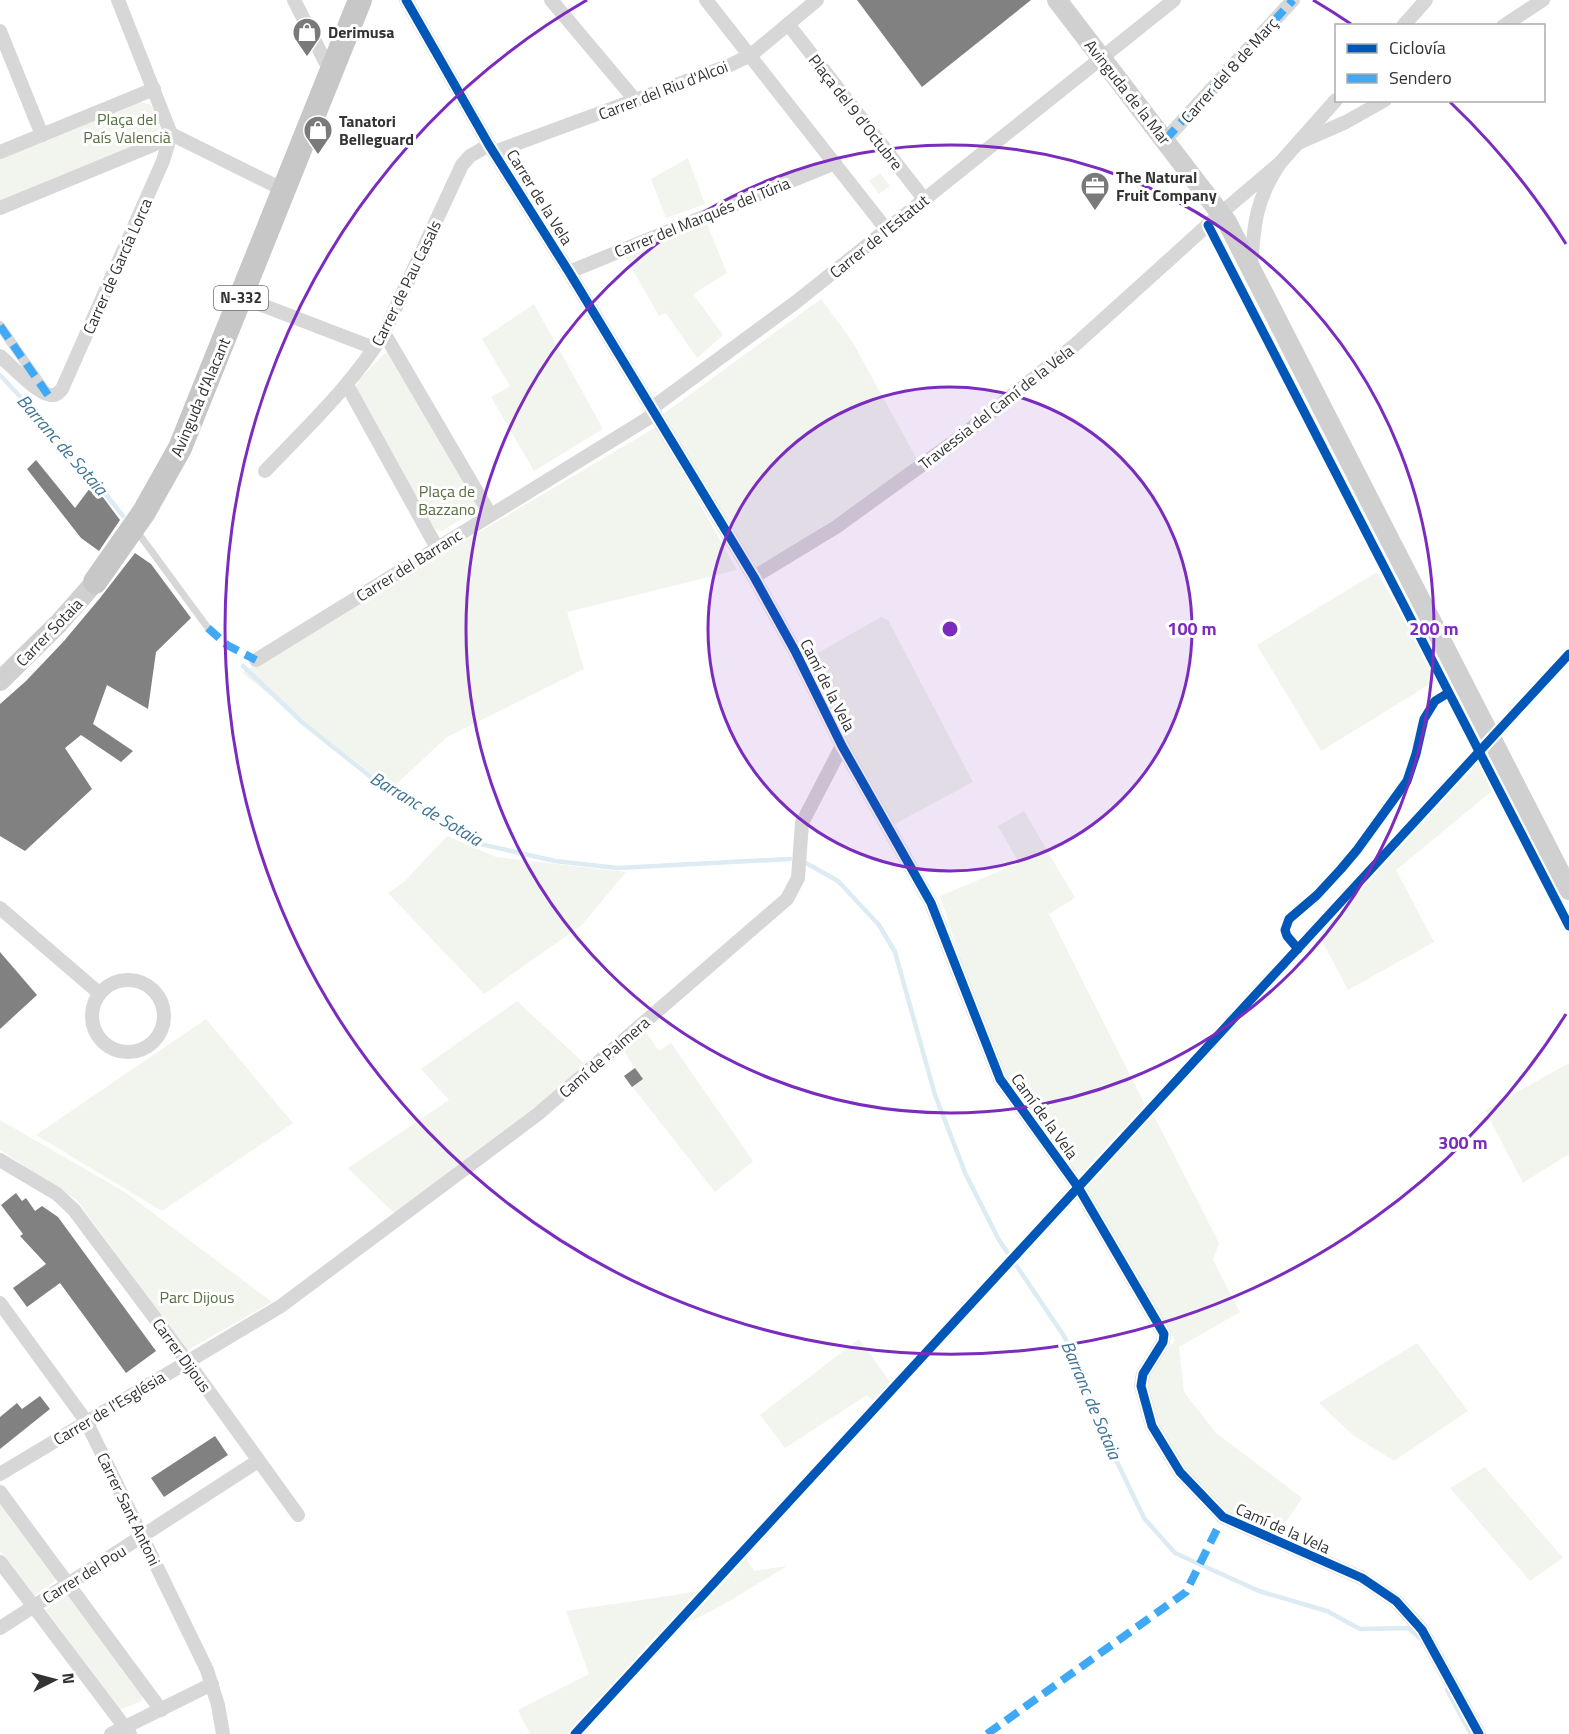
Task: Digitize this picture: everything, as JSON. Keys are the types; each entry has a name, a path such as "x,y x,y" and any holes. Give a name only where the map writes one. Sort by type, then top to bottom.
{"highway":[{"name":"Avinguda d'Alacant","path":"95,582 134,528 180,448 360,0"}],"main road":[{"name":"Avinguda de la Mar","path":"1057,0 1221,213 1569,890"},
{"name":"Carrer Sotaia","path":"0,681 59,623 95,582"}],"street":[{"path":"117,0 171,134 284,190"},
{"path":"294,0 331,72"},
{"name":"Carrer de la Vela","path":"406,0 492,148 654,411"},
{"path":"551,0 636,101"},
{"path":"706,0 886,229"},
{"name":"Carrer del Riu d'Alcoi","path":"492,148 636,101 730,65 751,55 817,0"},
{"name":"Carrer de l'Estatut","path":"654,411 788,308 1174,0"},
{"name":"Carrer del 8 de Març","path":"1165,140 1293,0"},
{"path":"1405,24 1426,0"},
{"path":"1506,24 1543,0"},
{"name":"Plaça del 9 d'Octubre","path":"788,24 924,199"},
{"path":"0,31 42,135"},
{"path":"0,152 154,89"},
{"path":"1250,268 1258,205 1268,182 1280,163 1335,101"},
{"path":"1298,143 1346,122 1381,102"},
{"path":"0,208 153,146 171,134"},
{"name":"Carrer de García Lorca","path":"53,395 62,389 68,380 164,161 171,134"},
{"name":"Carrer de Pau Casals","path":"266,471 347,385 374,348 384,333 462,165 470,156 492,148"},
{"name":"Travessia del Camí de la Vela","path":"754,577 836,527 962,436 1076,344 1280,163"},
{"name":"Carrer del Marqués del Túria","path":"569,272 835,164"},
{"path":"241,297 374,348"},
{"path":"0,326 53,395"},
{"path":"384,333 490,514"},
{"path":"0,356 30,382 53,395"},
{"path":"347,385 437,548"},
{"name":"Camí de la Vela","path":"654,411 754,577 795,651 842,746 931,903 1000,1079 1078,1188 1164,1334 1163,1342 1143,1374 1142,1386 1152,1426 1180,1472 1222,1517 1362,1578 1396,1601 1422,1630 1479,1734"},
{"name":"Carrer del Barranc","path":"256,660 654,411"},
{"name":"Camí de Palmera","path":"281,1306 537,1114 787,898 798,878 802,823 842,746"},
{"path":"0,908 99,993"},
{"path":"121,981 141,982 152,988 160,998 164,1010 164,1023 159,1035 151,1044 134,1052 122,1052 112,1048 102,1040 93,1021 93,1008 99,993 121,981"},
{"name":"Carrer Dijous","path":"0,1160 65,1200 187,1361 298,1515"},
{"name":"Carrer Sant Antoni","path":"0,1303 86,1421 189,1631 212,1684 223,1734"},
{"name":"Carrer de l'Església","path":"0,1474 281,1306"},
{"name":"Carrer del Pou","path":"0,1628 258,1461"},
{"path":"0,1492 161,1710"},
{"path":"0,1562 127,1731"},
{"path":"111,1734 127,1731 161,1710 212,1684"}],"lane":[{"path":"134,528 208,628"}],"green space":[{"name":"Plaça del País Valencià","path":"138,102 150,104 159,124 158,135 0,202 0,159"},
{"path":"688,158 705,204 666,218 651,179"},
{"path":"880,173 890,186 879,194 869,181"},
{"path":"707,224 727,273 693,294 723,335 697,358 666,313 659,316 625,256"},
{"path":"821,299 852,341 919,463 758,569 662,415"},
{"path":"534,304 603,429 534,471 491,397 510,386 482,339"},
{"name":"Plaça de Bazzano","path":"385,353 389,354 476,502 476,510 442,531 435,529 356,389 359,380"},
{"path":"656,427 737,570 567,612 584,669 447,737 391,789 242,673"},
{"path":"1377,572 1438,679 1321,751 1257,645"},
{"path":"881,617 888,620 973,782 891,826 804,661"},
{"path":"1479,761 1492,791 1396,870 1434,942 1348,990 1318,933"},
{"path":"1024,811 1075,898 1049,914 1145,1105 1086,1170 1074,1172 1008,1085 986,1037 940,896 1019,863 998,826"},
{"path":"447,836 496,857 626,872 582,925 484,994 388,893 405,881"},
{"path":"517,1001 587,1066 397,1216 348,1168 449,1100 421,1069"},
{"path":"206,1019 293,1123 162,1211 36,1135"},
{"path":"646,1032 659,1051 671,1043 753,1161 715,1192 624,1076 635,1068 624,1051"},
{"path":"1569,1063 1569,1154 1523,1183 1485,1110"},
{"path":"1153,1114 1219,1243 1213,1260 1240,1312 1179,1347 1184,1392 1216,1433 1302,1498 1273,1541 1221,1506 1174,1457 1153,1421 1146,1391 1149,1375 1175,1340 1084,1190"},
{"name":"Parc Dijous","path":"0,1120 125,1192 272,1302 186,1351 77,1200 0,1150"},
{"path":"859,1339 891,1383 873,1401 867,1395 785,1448 760,1415"},
{"path":"1417,1343 1468,1411 1394,1461 1353,1435 1319,1403"},
{"path":"1485,1467 1563,1558 1530,1581 1450,1488"},
{"path":"0,1503 56,1580 33,1597 0,1551"},
{"path":"746,1558 754,1571 787,1566 721,1606 685,1624"},
{"path":"702,1591 569,1734 530,1734 518,1710 589,1674 566,1611"},
{"path":"67,1595 143,1696 141,1701 120,1710 46,1610"}],"building":[{"path":"857,0 1031,0 922,87"},
{"path":"36,460 75,508 93,484 120,520 99,551 81,538 27,469"},
{"path":"135,553 151,564 191,618 156,652 148,709 107,685 93,724 133,751 121,762 81,735 65,748 92,789 25,851 0,836 0,704 26,681 64,641"},
{"path":"0,952 37,995 0,1029"},
{"path":"635,1068 643,1079 632,1087 624,1076"},
{"path":"16,1193 22,1201 26,1198 35,1211 42,1206 58,1217 156,1351 126,1373 60,1283 27,1307 13,1288 46,1264 20,1236 23,1234 1,1205"},
{"path":"40,1396 50,1409 0,1449 0,1417 17,1403 22,1409"},
{"path":"215,1436 228,1455 164,1497 151,1478"}],"waterway":[{"name":"Barranc de Sotaia","path":"0,375 79,460 123,516"},
{"name":"Barranc de Sotaia","path":"243,666 303,723 381,785 442,826 476,843 555,861 618,868 790,859"},
{"name":"Barranc de Sotaia","path":"806,863 838,881 879,925 895,952 935,1095 966,1175 999,1240 1064,1336 1083,1374 1093,1412 1144,1518 1175,1553 1259,1591 1327,1611 1360,1629 1408,1628 1420,1638"},
{"name":"Barranc de Sotaia","path":"1447,1690 1471,1734"}],"marked path":[{"path":"1165,140 1293,0"},
{"path":"0,326 48,395"},
{"path":"208,628 227,645 256,660"},
{"path":"987,1734 1186,1592 1223,1517"}],"cycle path":[{"path":"406,0 489,145 754,577 795,651 842,746 931,903 1000,1079 1078,1187 1164,1334 1163,1342 1143,1374 1141,1386 1152,1426 1180,1472 1223,1517 1362,1578 1396,1601 1422,1630 1479,1734"},
{"path":"1208,225 1569,926"},
{"path":"575,1734 1569,654"},
{"path":"1298,949 1285,930 1289,919 1317,895 1341,869 1407,781 1424,719 1435,701 1448,693"}],"place":[{"name":"Derimusa","path":"307,58"},
{"name":"Tanatori Belleguard","path":"318,156"},
{"name":"The Natural Fruit Company","path":"1095,212"}]}
